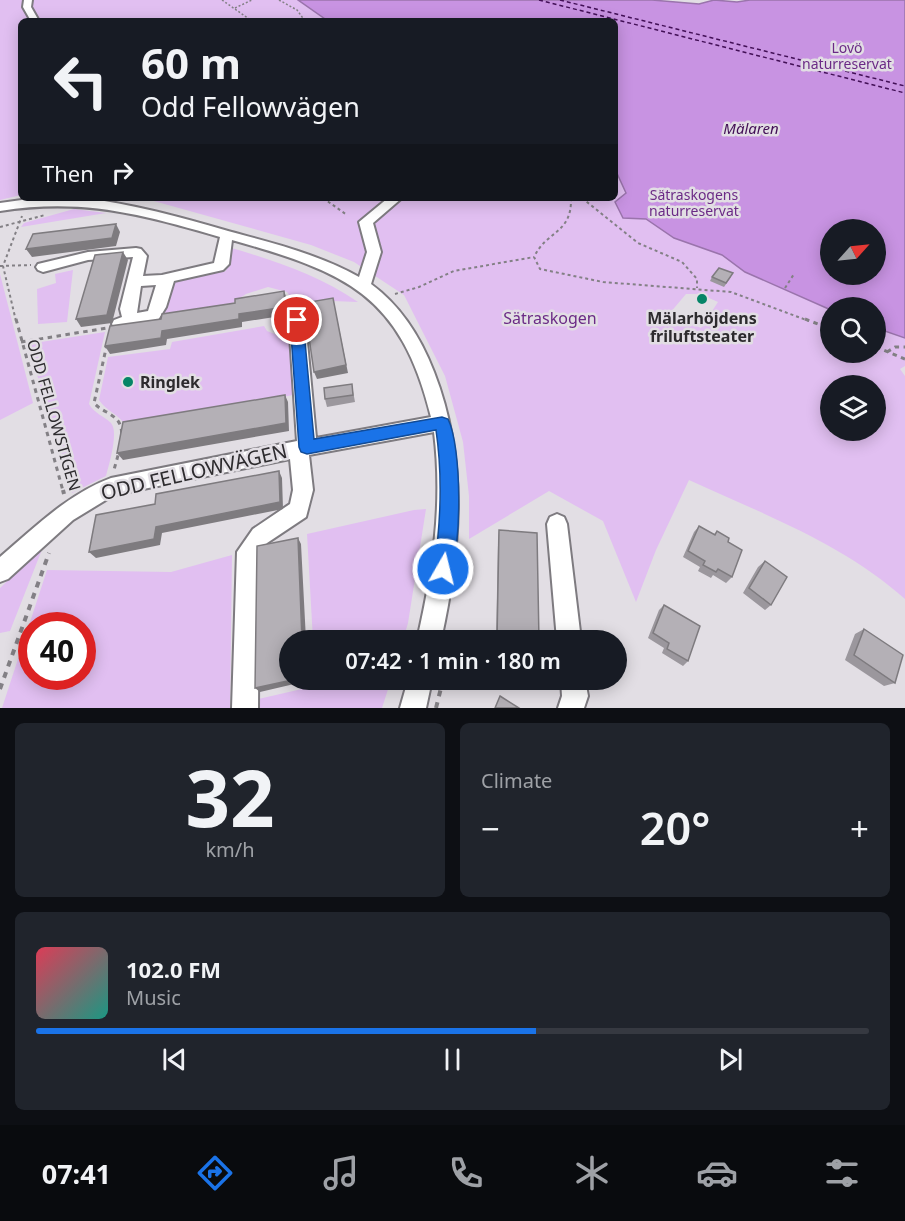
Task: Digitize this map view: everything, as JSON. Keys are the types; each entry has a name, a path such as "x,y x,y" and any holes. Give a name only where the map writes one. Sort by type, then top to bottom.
{"street":[{"path":"28,0 27,7 34,18"},
{"path":"0,207 51,201"},
{"path":"94,201 135,209 308,260 364,281 385,305 412,342 429,379 442,423 449,467 449,526 440,591 431,630"},
{"path":"364,281 374,252 366,222 392,201"},
{"path":"111,328 130,320 153,316 158,310 163,284 169,277 218,267 222,264 227,235"},
{"path":"43,267 88,256 136,252 140,256 128,309 130,320"},
{"path":"135,281 166,280"},
{"name":"ODD FELLOWVÄGEN","path":"297,320 303,448"},
{"name":"ODD FELLOWVÄGEN","path":"0,571 69,511 93,494 111,487 303,448 442,423"},
{"path":"245,708 248,552 260,536 299,510 303,490 303,448"},
{"path":"557,524 568,630"},
{"path":"413,708 418,690"},
{"path":"571,708 575,696 574,690"}],"path":[{"path":"222,0 247,14 250,18"},
{"path":"235,8 252,0"},
{"path":"279,0 297,10 303,18"},
{"path":"327,201 346,215"},
{"path":"571,201 572,211 567,226 537,247 534,257 540,269 569,277 603,282 730,292 820,325"},
{"path":"586,201 638,243 682,262 697,279 697,288"},
{"path":"25,212 18,223 2,266 44,263 43,267"},
{"path":"0,227 18,223"},
{"path":"393,295 419,287 454,271 534,257"},
{"name":"ODD FELLOWSTIGEN","path":"2,266 69,511"},
{"path":"785,288 794,274"},
{"path":"364,281 393,295 399,303"},
{"path":"21,342 111,328 94,403 117,421 121,429 111,487"},
{"path":"887,352 895,347 905,347"},
{"path":"887,352 905,359"},
{"path":"0,689 42,567 51,549"},
{"path":"436,708 440,690"}],"green space":[{"path":"0,0 437,0 502,18 18,18 18,196 0,200"},
{"name":"Sätraskogen","path":"618,69 752,275 820,305 820,363 886,363 886,331 905,338 905,366 900,369 905,376 905,599 881,579 829,546 774,518 689,480 656,550 636,602 603,521 549,491 469,539 469,496 463,442 445,376 404,295 354,262 311,245 154,201 618,201","holes":["686,294 700,294 718,302 701,328 670,313"]},
{"path":"74,209 106,213 21,227 24,223"},
{"path":"228,247 312,276 358,302 332,301 296,305 287,292 268,287 246,294 225,308 161,318 166,280 226,271"},
{"path":"73,270 67,322 38,324 37,289 56,283 55,274"},
{"path":"0,274 33,403 0,420"},
{"path":"264,326 267,331 293,341 293,395 126,426 99,400 108,357 170,349 172,342"},
{"path":"105,332 89,404 113,427 114,441 111,456 106,476 72,493 28,344"},
{"path":"426,509 406,630 312,630 307,534"},
{"path":"43,547 10,631 0,633 0,588"},
{"path":"232,555 230,708 2,708 18,659 18,690 96,690 96,612 33,612 47,570 171,572"},
{"path":"298,690 388,690 382,708 250,708 250,701"}],"water":[{"name":"Mälaren","path":"298,0 652,0 699,4 714,0 737,2 750,0 905,0 905,338 886,331 886,297 820,297 820,305 745,272 722,255 674,238 646,219 623,218 615,202 626,193 618,176 618,18 324,18"}],"building":[{"path":"116,224 112,238 26,249 33,234"},
{"path":"123,252 107,315 76,319 95,255"},
{"path":"719,268 733,273 726,283 712,277"},
{"path":"284,291 285,307 239,314 239,319 162,331 161,338 105,346 110,326 161,319 162,314 235,303 235,299"},
{"path":"333,298 346,365 314,372 304,303"},
{"path":"352,384 353,395 325,399 324,388"},
{"path":"285,395 286,423 117,453 123,422"},
{"path":"279,471 280,502 156,527 154,539 89,552 96,515 155,504 156,494"},
{"path":"699,526 715,535 717,531 729,538 728,542 742,550 732,577 718,569 716,572 703,565 705,561 688,551"},
{"path":"499,530 537,533 539,630 497,630"},
{"path":"298,538 302,630 279,630 279,683 255,688 257,546"},
{"path":"765,561 787,577 771,605 749,588"},
{"path":"664,605 700,626 688,661 667,649 669,643 653,633"},
{"path":"864,629 903,655 895,683 854,655"},
{"path":"500,696 519,708 495,708"}],"ferry route":[{"path":"539,0 610,18"},
{"path":"560,0 905,86"},
{"path":"618,20 905,93"}],"place":[{"name":"Mälarhöjdens friluftsteater","path":"702,299"},
{"name":"Ringlek","path":"128,382"}],"route":[{"path":"297,320 307,447 442,423 449,467 449,526 443,569"}],"park label":[{"name":"Lovö naturreservat","path":"847,56"},
{"name":"Sätraskogens naturreservat","path":"694,204"}]}
